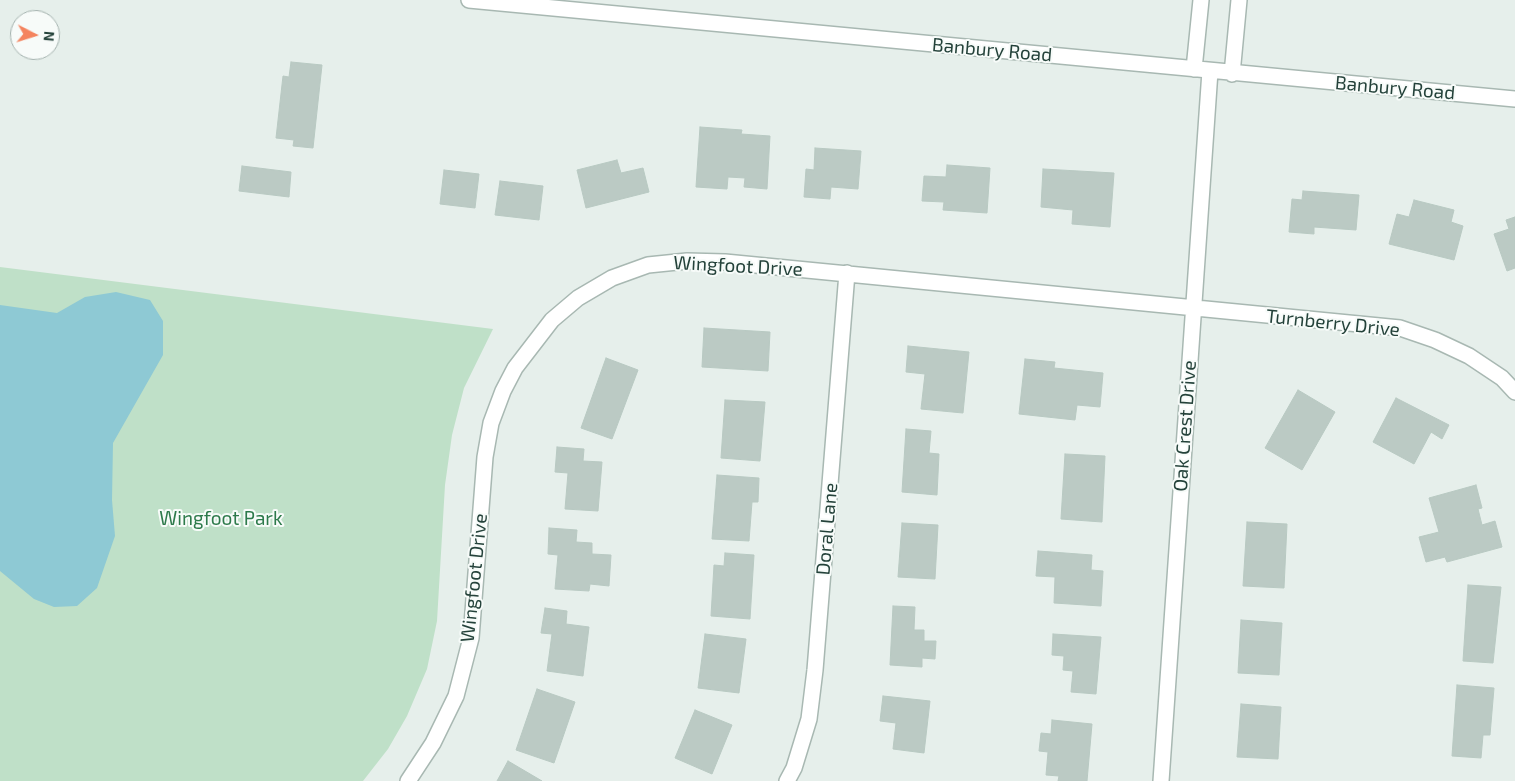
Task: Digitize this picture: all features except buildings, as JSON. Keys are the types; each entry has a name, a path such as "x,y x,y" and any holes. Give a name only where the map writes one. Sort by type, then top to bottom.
{"street":[{"name":"Banbury Road","path":"469,0 1232,74 1515,99"},
{"path":"1194,70 1201,0"},
{"path":"1232,74 1238,0"},
{"name":"Oak Crest Drive","path":"1161,781 1210,71"},
{"name":"Wingfoot Drive","path":"408,781 434,743 456,696 471,638 485,457 491,423 503,391 515,368 552,320 578,298 612,278 648,265 687,261 725,262 847,273 1194,308"},
{"name":"Doral Lane","path":"787,781 794,768 809,719 815,670 847,273"},
{"name":"Turnberry Drive","path":"1194,308 1400,328 1436,340 1469,356 1502,378 1515,392"}],"green space":[{"name":"Wingfoot Park","path":"0,267 493,329 464,388 452,435 445,485 437,621 427,669 407,716 388,749 363,781 0,781"}],"water":[{"path":"116,292 150,300 163,321 163,355 113,443 112,500 115,536 97,588 77,606 54,607 34,599 0,571 0,305 57,313 85,297"}]}
